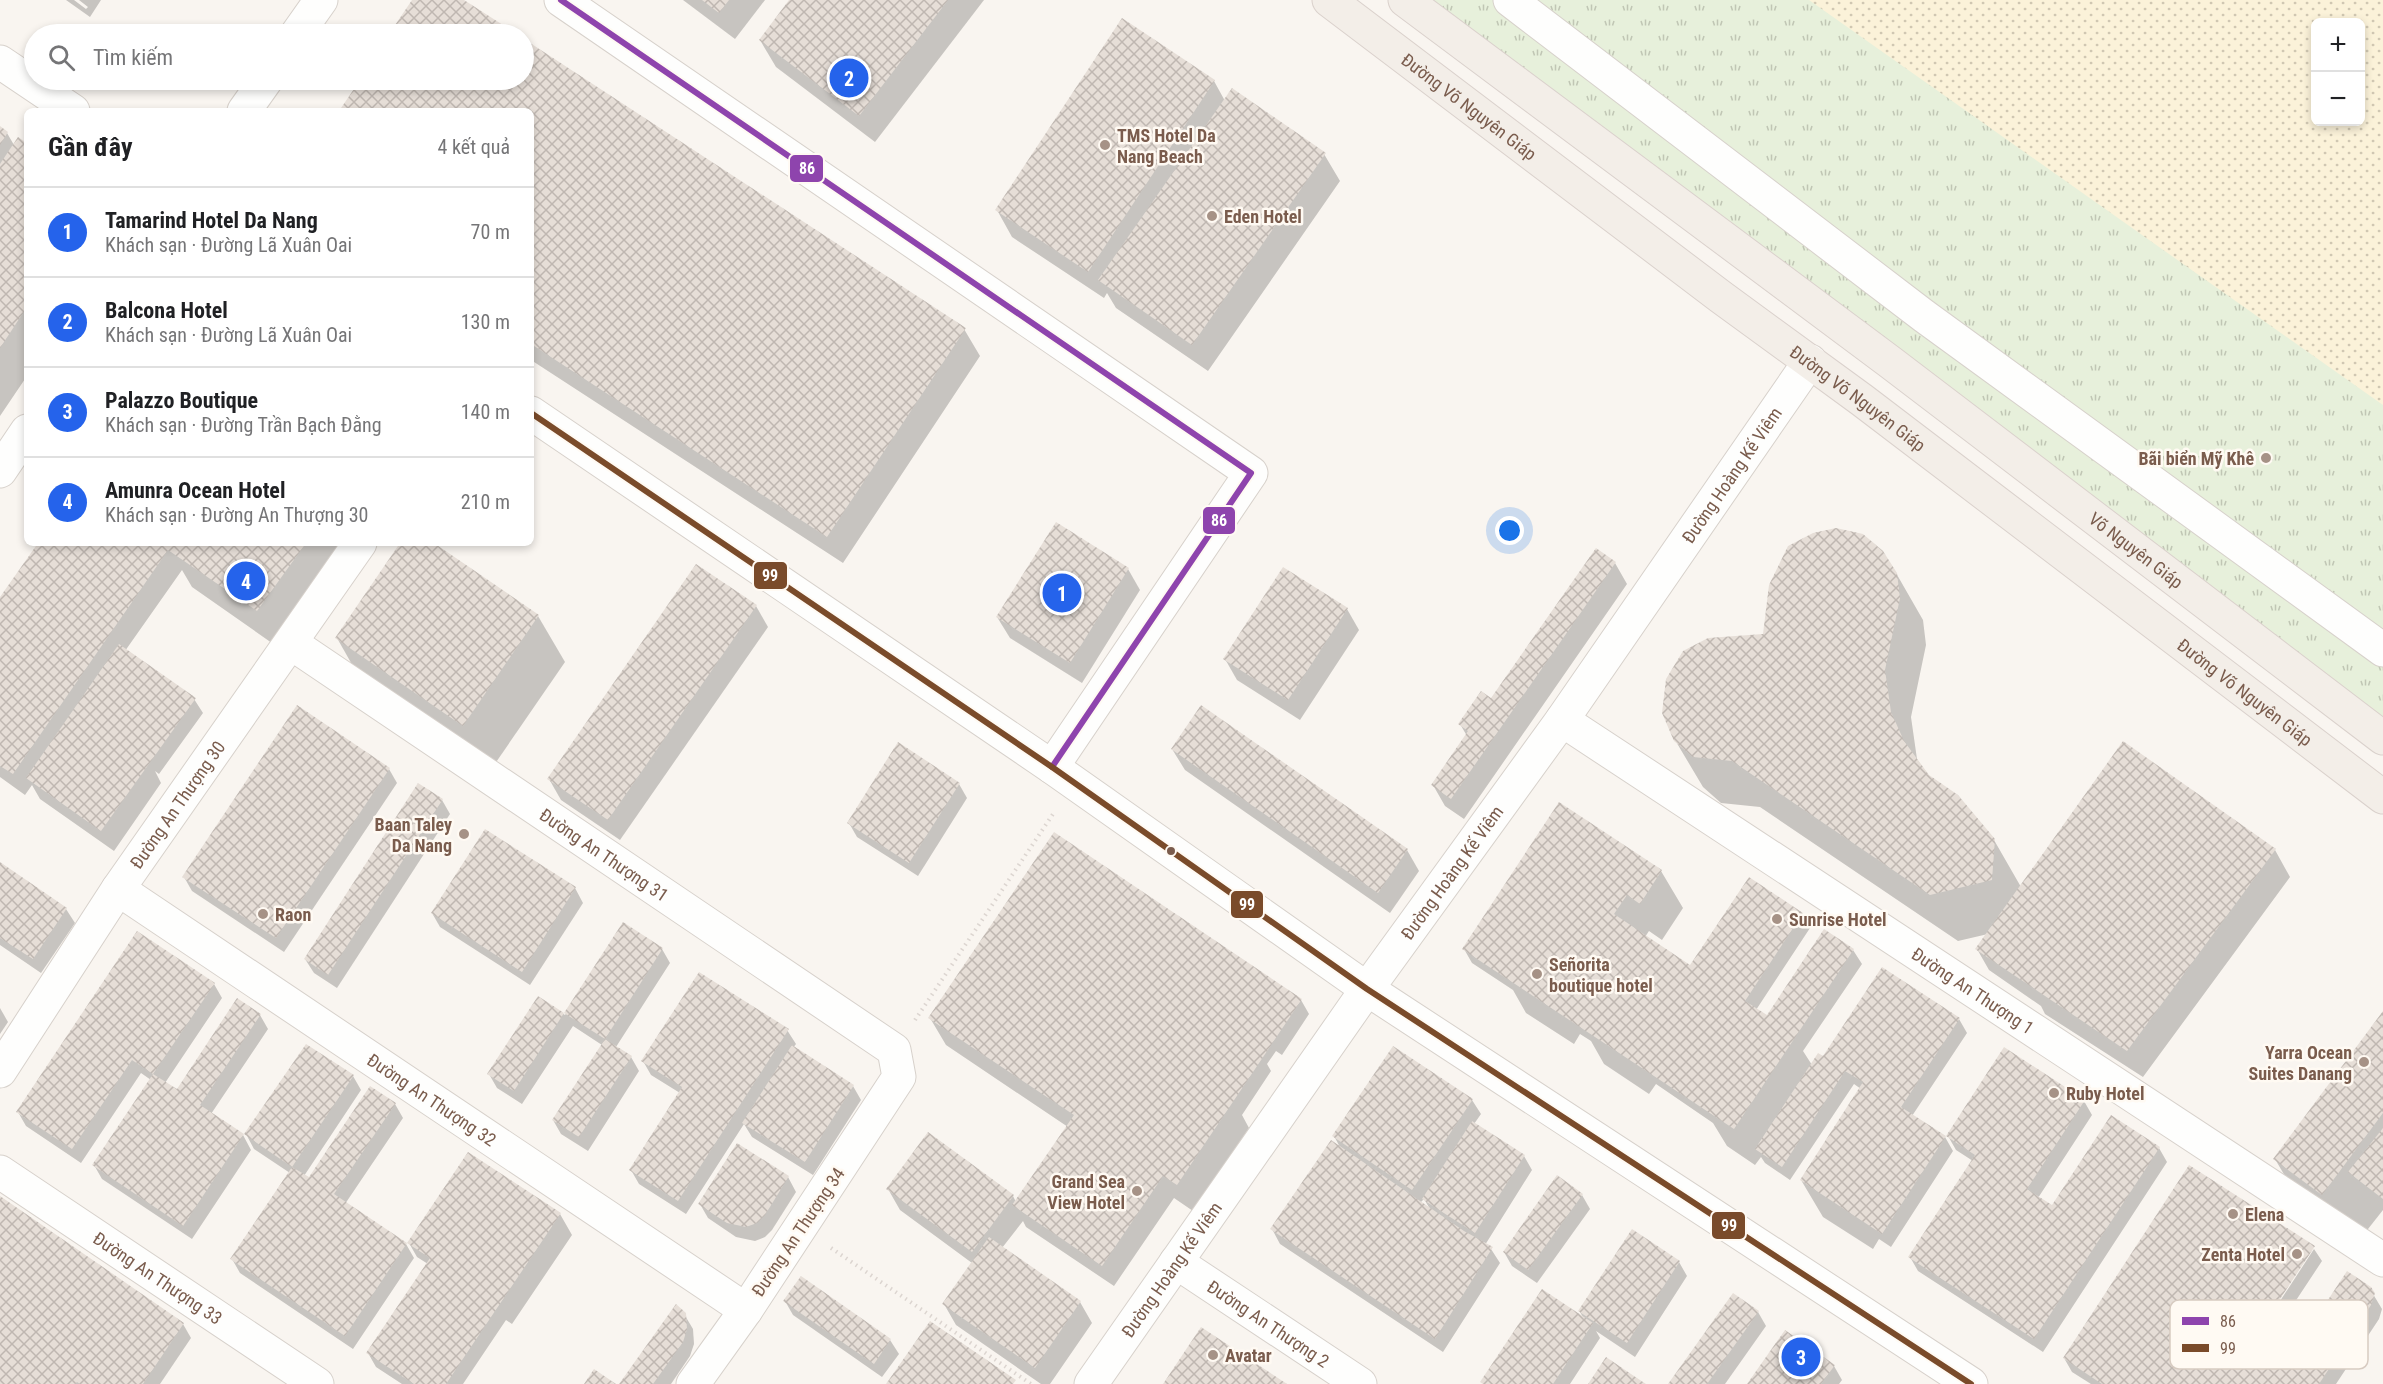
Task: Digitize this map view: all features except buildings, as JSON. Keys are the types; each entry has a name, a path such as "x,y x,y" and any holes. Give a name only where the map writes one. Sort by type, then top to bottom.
{"main road":[{"name":"Đường Võ Nguyên Giáp","path":"1329,0 2383,797"},
{"path":"1405,0 1837,322 1809,361"},
{"name":"Võ Nguyên Giáp","path":"1837,322 2383,738"}],"street":[{"path":"304,24 321,0"},
{"path":"561,0 1251,473 1052,767"},
{"path":"1510,0 1923,316 2383,650"},
{"path":"0,62 24,78"},
{"path":"42,90 69,108"},
{"path":"246,108 259,90"},
{"name":"Đường Hoàng Kế Viêm","path":"1091,1384 1367,989 1562,720 1809,361"},
{"path":"534,415 1052,767 1367,989 1971,1384"},
{"path":"0,471 24,435"},
{"name":"Đường An Thượng 30","path":"0,1071 118,889 358,546"},
{"name":"Đường An Thượng 31","path":"291,643 897,1064"},
{"name":"Đường An Thượng 1","path":"1562,720 2383,1260"},
{"name":"Đường An Thượng 32","path":"118,889 746,1310"},
{"name":"Đường An Thượng 34","path":"693,1384 801,1227 897,1064"},
{"name":"Đường An Thượng 33","path":"0,1172 317,1384"},
{"name":"Đường An Thượng 2","path":"1176,1262 1360,1384"}],"path":[{"path":"897,1064 1054,812 1052,767"},
{"path":"801,1227 1031,1384"}],"sand":[{"name":"Bãi biển Mỹ Khê","path":"1550,0 2383,0 2383,630"}],"green space":[{"path":"1421,0 1809,0 2383,405 2383,720"}],"transit line":[{"name":"86","path":"561,0 1251,473 1052,767"},
{"name":"99","path":"534,415 1052,767 1367,989 1971,1384"}],"place":[{"name":"Balcona Hotel","path":"849,78"},
{"name":"TMS Hotel Da Nang Beach","path":"1105,145"},
{"name":"Eden Hotel","path":"1212,216"},
{"name":"Bãi biển Mỹ Khê","path":"2266,458"},
{"name":"Amunra Ocean Hotel","path":"246,581"},
{"name":"Tamarind Hotel Da Nang","path":"1062,593"},
{"name":"Baan Taley Da Nang","path":"464,834"},
{"name":"Raon","path":"263,914"},
{"name":"Sunrise Hotel","path":"1777,919"},
{"name":"Señorita boutique hotel","path":"1537,974"},
{"name":"Yarra Ocean Suites Danang","path":"2364,1062"},
{"name":"Ruby Hotel","path":"2054,1093"},
{"name":"Grand Sea View Hotel","path":"1137,1191"},
{"name":"Elena","path":"2233,1214"},
{"name":"Zenta Hotel","path":"2297,1254"},
{"name":"Avatar","path":"1213,1355"},
{"name":"Palazzo Boutique","path":"1801,1357"}]}
